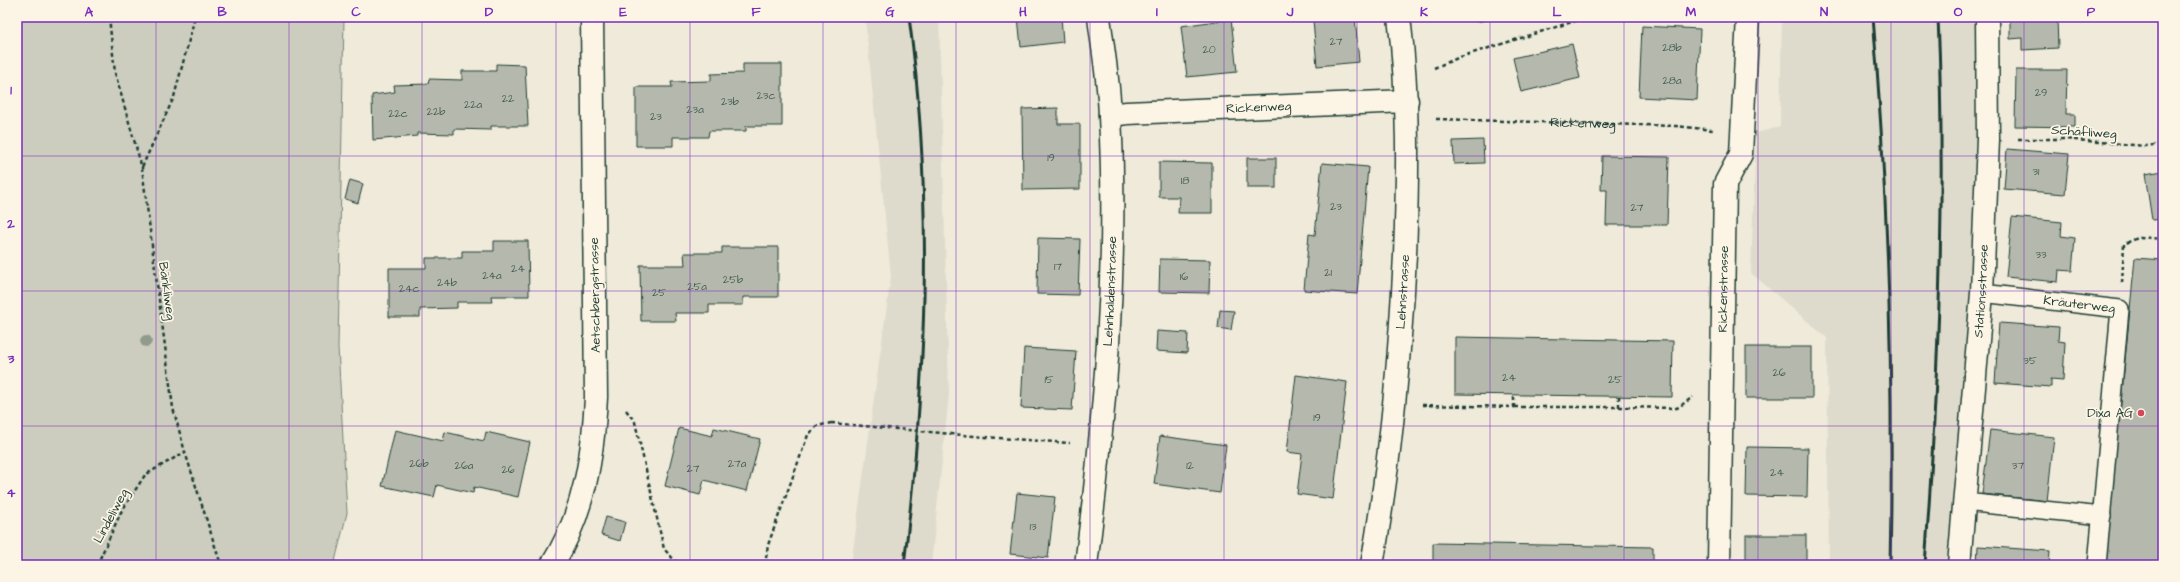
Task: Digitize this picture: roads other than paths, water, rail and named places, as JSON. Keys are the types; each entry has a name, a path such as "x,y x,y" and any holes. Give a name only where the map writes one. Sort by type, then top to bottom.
{"street":[{"name":"Aetschbergstrasse","path":"552,565 565,544 580,506 594,435 596,397 592,17"},
{"name":"Lehnhaldenstrasse","path":"1086,565 1101,445 1108,358 1112,274 1110,115 1099,17"},
{"name":"Lehnstrasse","path":"1372,565 1381,508 1398,365 1406,212 1408,138 1407,101 1399,17"},
{"name":"Rickenstrasse","path":"1719,565 1725,184 1741,154 1748,17"},
{"name":"Stationsstrasse","path":"1959,565 1982,293 1988,139 1987,17"},
{"name":"Rickenweg","path":"1110,115 1407,101"}],"lane":[{"name":"Kräuterweg","path":"1982,293 2120,309 2102,516"},
{"path":"1964,502 2102,516 2097,565"}],"railway":[{"path":"904,565 918,428 924,291 922,154 917,86 909,17"},
{"path":"1873,17 1883,154 1889,291 1891,428 1890,565"},
{"path":"1925,565 1934,428 1941,223 1938,17"}],"place":[{"name":"Dixa AG","path":"2141,413"}]}
